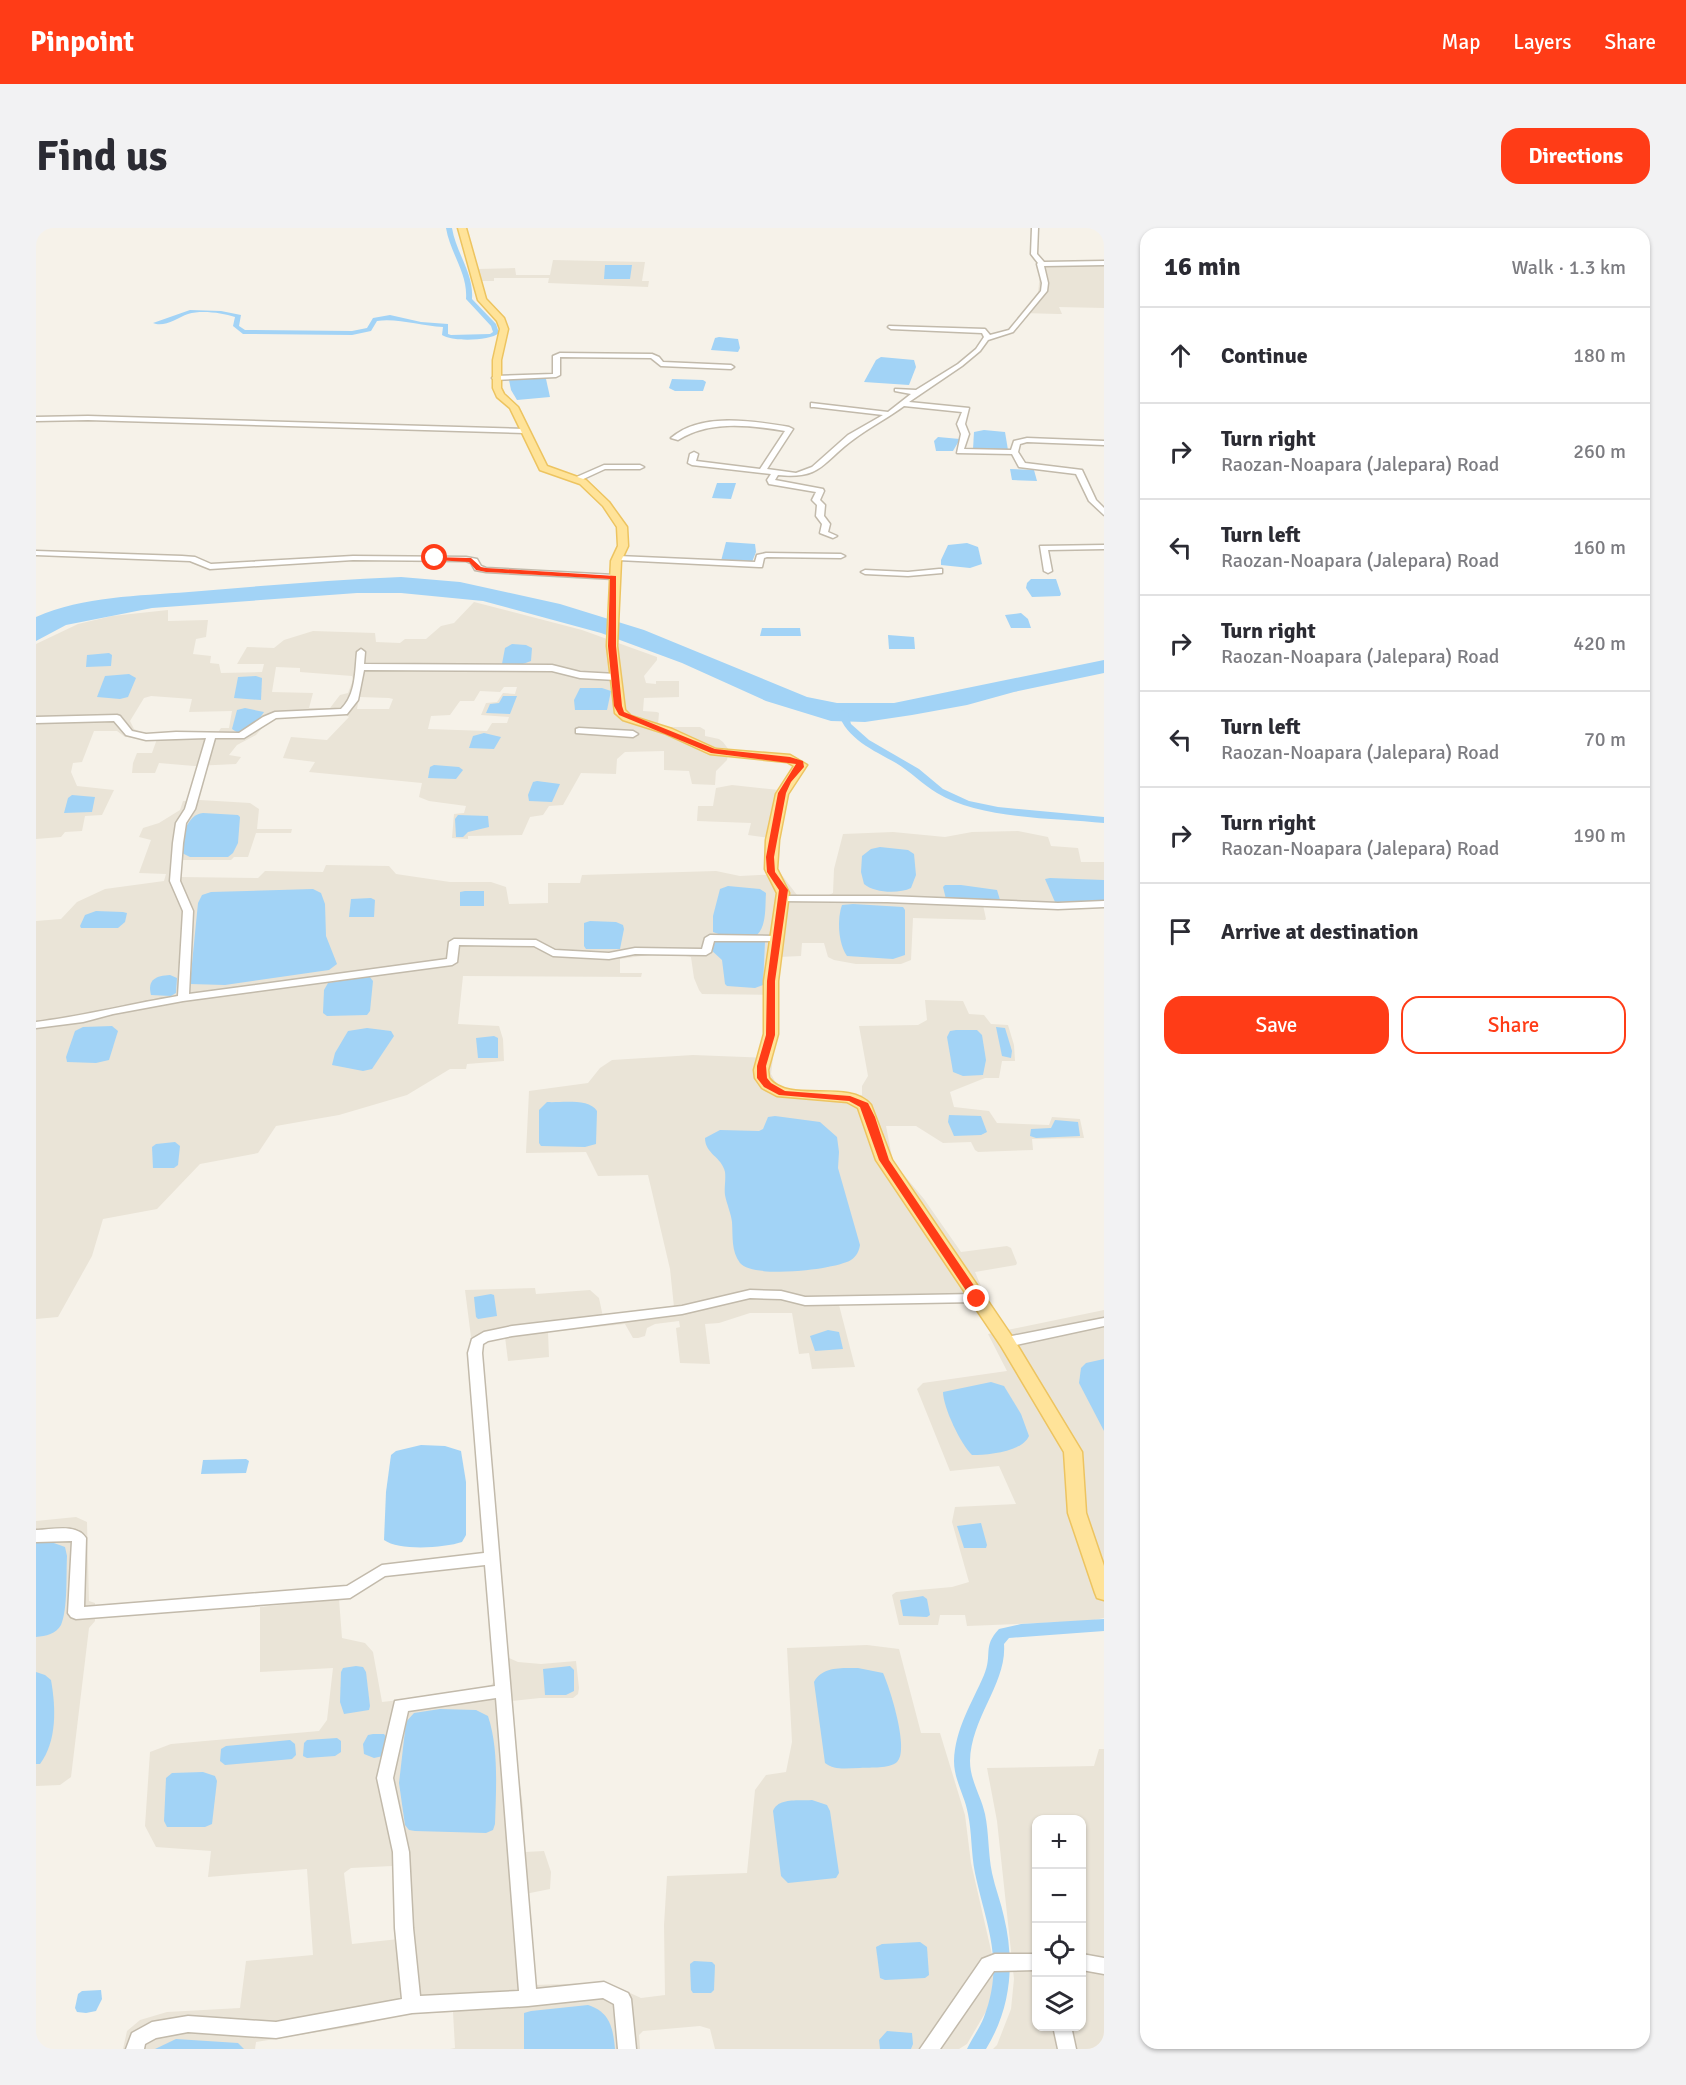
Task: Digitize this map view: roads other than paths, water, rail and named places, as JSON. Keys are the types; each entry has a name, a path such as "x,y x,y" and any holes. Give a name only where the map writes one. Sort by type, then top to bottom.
{"main road":[{"path":"462,228 482,300 501,320 504,329 495,378 498,392 514,407 543,468 554,474 584,482 622,527 623,546 614,577 612,646 618,706 621,713 627,718 668,731 714,752 790,759 800,763 800,767 788,781 782,793 770,857 771,872 782,887 783,898 775,939 771,981 771,1035 761,1070 764,1082 782,1093 850,1098 864,1105 871,1117 884,1160 1007,1342 1073,1452 1077,1513 1104,1593"}],"street":[{"path":"694,454 692,463 802,474 815,469 851,437 960,365 988,338 1011,331 1042,297 1045,283 1040,264 1042,263 1034,251 1035,228"},
{"path":"1042,263 1104,262"},
{"path":"891,327 985,331 988,338"},
{"path":"495,378 554,376 556,375 556,356 563,355 652,356 657,357 660,364 731,367"},
{"path":"897,390 916,392"},
{"path":"901,404 966,411 961,424 965,434 960,451 1014,452"},
{"path":"814,405 889,414"},
{"path":"36,418 525,431"},
{"path":"675,438 681,433 694,429 730,423 789,429 762,471"},
{"path":"1014,452 1017,443 1027,440 1104,443"},
{"path":"1014,452 1022,465 1079,472 1092,501 1104,513"},
{"path":"576,479 604,467 640,467"},
{"path":"776,472 772,482 820,491 816,500 821,505 820,516 826,524 824,533 833,536"},
{"path":"1048,571 1043,548 1104,547"},
{"path":"36,553 182,558 192,559 210,567 353,558 466,559 474,561 478,568 486,570 614,577"},
{"path":"618,558 759,566 760,556 766,555 842,556"},
{"path":"865,572 908,574 939,571"},
{"path":"36,720 117,718 129,733 138,736 241,736 249,733 268,717 275,715 344,712 350,708 360,667 361,652"},
{"path":"360,667 552,668 580,675 615,678"},
{"path":"579,731 633,734"},
{"path":"183,998 188,911 175,881 178,843 181,823 190,809 211,736"},
{"path":"783,898 887,899 1058,906 1104,904"},
{"path":"36,1025 83,1019 112,1011 183,998 452,962 454,942 536,943 553,953 609,956 635,951 706,952 710,938 775,939"},
{"path":"528,1998 475,1353 477,1342 484,1337 512,1331 682,1310 750,1294 781,1295 805,1301 977,1299"},
{"path":"1007,1342 1104,1322"},
{"path":"36,1536 72,1534 79,1538 76,1613 350,1592 382,1571 493,1558"},
{"path":"412,2005 404,1928 401,1852 385,1778 401,1706 503,1691"},
{"path":"929,2049 988,1965 995,1962 1032,1962"},
{"path":"1086,1963 1104,1966"},
{"path":"135,2049 138,2039 152,2030 188,2024 276,2030 412,2005 528,1998 604,1990 622,1999 627,2049"},
{"path":"1063,2031 1067,2049"}],"water":[{"path":"605,265 632,265 630,279 604,279"},
{"path":"715,338 738,339 740,348 738,352 711,350"},
{"path":"881,357 914,360 916,367 909,385 864,382 876,360"},
{"path":"546,379 550,397 517,400 511,390 509,380"},
{"path":"672,379 706,382 703,391 675,391 669,388"},
{"path":"984,430 1005,432 1008,450 973,449 974,432"},
{"path":"938,437 960,439 953,451 936,451 934,441"},
{"path":"1010,469 1034,470 1037,481 1012,480"},
{"path":"717,483 736,483 731,499 712,498"},
{"path":"726,542 755,544 756,552 752,562 721,561"},
{"path":"967,543 978,547 982,564 970,568 941,565 948,545"},
{"path":"401,577 460,582 560,604 644,630 807,697 837,703 894,703 1104,660 1104,673 1014,692 967,705 912,715 865,722 831,721 766,701 682,663 601,633 483,601 401,593 357,593 152,608 66,625 36,641 36,617 92,601 269,585"},
{"path":"1031,579 1056,579 1060,596 1032,597 1026,588"},
{"path":"1021,613 1028,619 1031,628 1011,628 1005,615"},
{"path":"762,628 800,628 801,636 760,636"},
{"path":"888,635 914,637 915,649 889,649"},
{"path":"512,644 532,648 531,661 520,665 502,664 505,648"},
{"path":"109,653 112,655 111,666 86,667 87,655"},
{"path":"129,674 136,678 128,697 120,699 97,697 105,676"},
{"path":"238,677 262,678 261,700 234,698"},
{"path":"580,688 602,688 611,691 607,710 575,710 574,700"},
{"path":"503,696 517,696 510,714 486,713 490,704 499,703"},
{"path":"245,708 264,712 257,722 238,733 232,729 237,710"},
{"path":"484,733 501,737 494,749 469,748 473,736"},
{"path":"434,765 459,767 463,770 456,779 428,778 430,767"},
{"path":"533,782 560,784 552,802 529,801 528,795"},
{"path":"72,795 95,797 92,812 64,813 68,798"},
{"path":"197,814 240,817 238,843 228,857 190,857 182,853 182,841 189,822"},
{"path":"458,815 488,816 489,827 468,832 463,837 456,837 455,819"},
{"path":"880,847 908,850 914,854 916,875 911,888 887,892 864,884 861,872 862,856 871,849"},
{"path":"1045,879 1104,880 1104,901 1055,902"},
{"path":"945,885 997,890 1000,900 946,899 943,887"},
{"path":"728,886 760,889 766,893 764,921 757,935 721,935 713,932 713,916 720,889"},
{"path":"313,889 321,893 325,904 326,936 337,964 329,970 225,985 190,984 198,903 202,895 211,892"},
{"path":"484,891 484,906 460,906 460,892"},
{"path":"371,898 375,900 374,917 349,917 351,899"},
{"path":"842,905 903,907 905,910 905,955 893,959 847,956 840,938 839,917"},
{"path":"96,911 127,913 125,922 118,928 81,928 85,915"},
{"path":"590,921 616,922 623,925 620,949 586,949 584,923"},
{"path":"716,941 765,942 763,985 755,988 727,986 722,960 710,949"},
{"path":"170,975 177,978 176,993 171,996 151,995 150,985 154,979"},
{"path":"369,976 373,981 370,1011 367,1015 327,1016 323,1013 324,990 328,983"},
{"path":"112,1026 118,1031 109,1060 96,1063 67,1062 66,1057 75,1031 83,1027"},
{"path":"996,1027 1005,1028 1012,1051 1011,1058 1002,1056"},
{"path":"367,1028 391,1031 394,1036 372,1069 363,1071 332,1065 335,1053 348,1031"},
{"path":"977,1030 982,1035 986,1060 983,1075 963,1076 953,1072 947,1037 950,1031"},
{"path":"494,1036 498,1038 498,1058 478,1058 476,1038"},
{"path":"547,1102 574,1102 593,1107 597,1111 596,1144 585,1147 541,1146 539,1143 539,1110"},
{"path":"949,1115 981,1116 987,1132 981,1135 954,1136 948,1122"},
{"path":"768,1117 820,1122 837,1137 838,1168 860,1245 855,1257 851,1260 812,1270 776,1272 748,1268 737,1258 725,1195 725,1172 721,1163 708,1148 705,1138 720,1130 759,1131 763,1129"},
{"path":"1055,1120 1078,1122 1080,1136 1036,1138 1030,1136 1031,1129 1051,1128"},
{"path":"175,1142 180,1146 178,1165 174,1168 153,1168 152,1147 156,1144"},
{"path":"494,1295 497,1316 478,1319 474,1297"},
{"path":"828,1330 839,1332 843,1349 815,1351 810,1336"},
{"path":"1104,1359 1104,1431 1079,1383 1081,1368 1086,1363"},
{"path":"991,1382 1004,1386 1021,1414 1029,1436 1019,1446 1012,1449 972,1455 953,1425 943,1392"},
{"path":"421,1445 445,1446 461,1451 466,1482 466,1535 462,1542 444,1546 411,1547 384,1540 386,1492 391,1455 396,1451"},
{"path":"246,1459 249,1461 246,1473 201,1474 203,1460"},
{"path":"981,1523 986,1548 964,1548 957,1526"},
{"path":"51,1542 65,1547 67,1556 65,1610 61,1625 56,1631 36,1637 36,1543"},
{"path":"923,1596 927,1599 930,1615 927,1617 903,1616 900,1600"},
{"path":"570,1666 574,1670 574,1691 566,1695 545,1695 543,1669"},
{"path":"363,1667 366,1672 369,1710 344,1714 340,1702 341,1672 343,1668"},
{"path":"858,1668 883,1673 890,1692 901,1746 897,1762 889,1766 842,1768 825,1763 814,1682 827,1671"},
{"path":"36,1672 51,1680 54,1702 54,1724 50,1745 40,1764 36,1764"},
{"path":"440,1709 476,1710 488,1716 494,1742 496,1783 495,1824 493,1830 486,1833 415,1831 409,1830 405,1825 399,1783 406,1722 414,1713"},
{"path":"384,1734 387,1738 383,1756 374,1758 364,1754 363,1744 368,1735"},
{"path":"337,1738 341,1741 341,1752 335,1756 307,1758 303,1756 304,1743 307,1740"},
{"path":"290,1740 295,1744 296,1755 292,1759 225,1765 220,1761 221,1749 226,1746"},
{"path":"203,1772 215,1776 217,1781 212,1824 205,1827 167,1827 164,1821 166,1778 172,1773"},
{"path":"812,1800 827,1805 830,1811 839,1873 836,1878 788,1883 781,1876 773,1811 784,1802"},
{"path":"920,1942 927,1947 929,1975 925,1978 885,1980 880,1978 876,1947 882,1944"},
{"path":"694,1961 712,1962 715,1965 714,1990 711,1993 693,1993 691,1990 690,1964"},
{"path":"101,1990 102,1999 96,2011 77,2012 75,2008 78,1994 82,1991"},
{"path":"588,2005 606,2016 613,2034 615,2049 524,2049 524,2013"},
{"path":"887,2031 912,2033 911,2049 880,2049 879,2040"},
{"path":"176,2039 238,2043 244,2049 155,2049"}],"waterway":[{"path":"156,323 190,312 213,312 239,316 236,326 243,332 352,333 369,330 375,319 390,317 421,324 446,325 445,335 450,337 491,336 496,333 494,325 469,299 468,281 450,237 449,228"},
{"path":"843,713 847,725 866,742 916,771 940,791 966,803 998,810 1104,820"},
{"path":"976,2049 998,2002 1002,1970 996,1918 983,1870 977,1815 962,1762 968,1731 995,1667 996,1642 1004,1633 1104,1625"}]}
